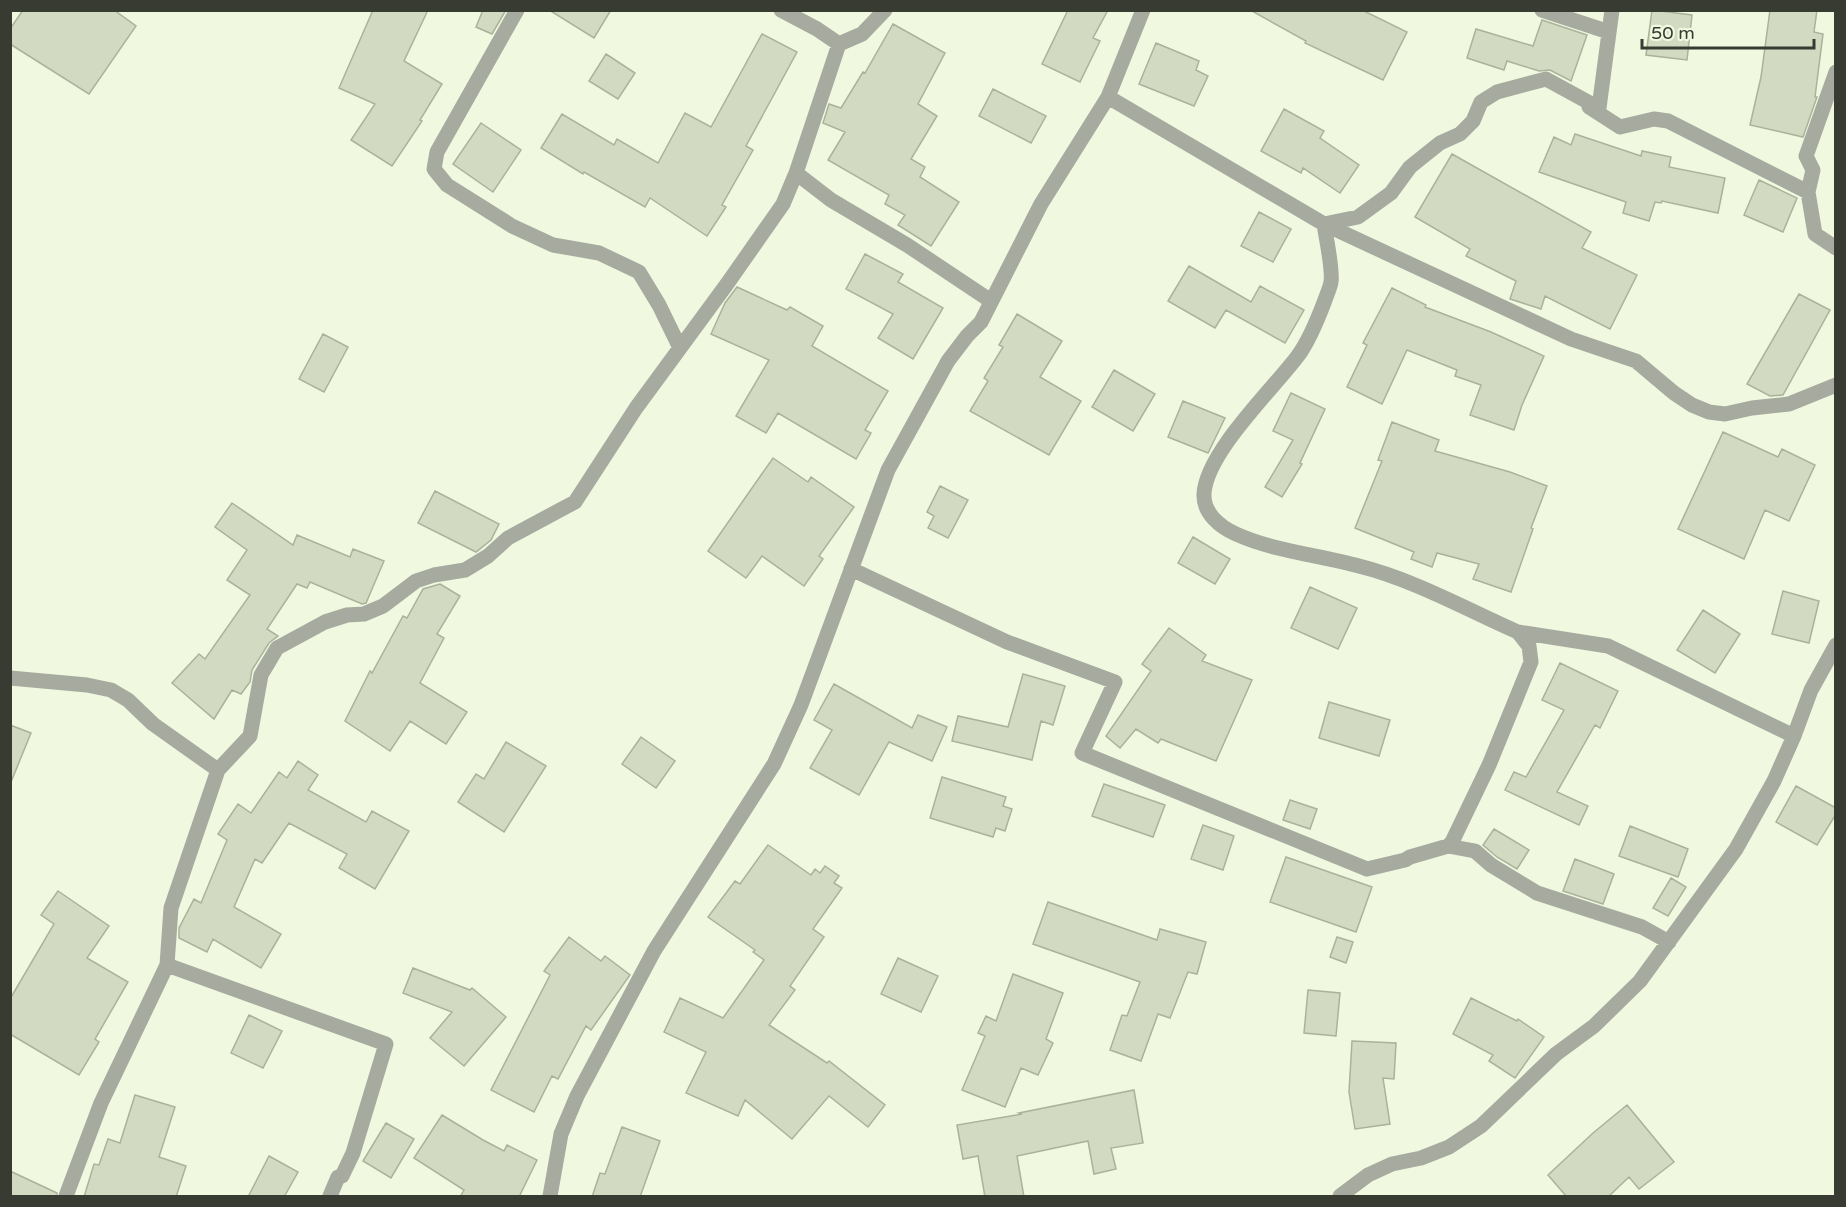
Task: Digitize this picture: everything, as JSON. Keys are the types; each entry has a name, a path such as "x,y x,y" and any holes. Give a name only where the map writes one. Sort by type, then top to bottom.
{"street":[{"path":"517,10 436,152 434,168 447,185 512,226 553,245 599,253 639,272 659,305 680,348"},
{"path":"781,10 818,29 839,44"},
{"path":"66,1197 101,1102 167,965 171,908 218,770 250,736 261,675 277,648 325,622 347,615 364,614 383,606 416,581 434,575 465,570 508,538 575,502 636,408 783,204 796,173 839,44 862,34 885,10"},
{"path":"550,1197 561,1134 577,1096 654,951 774,764 801,705 832,626 888,470 948,361 981,322 1041,204 1108,97 1143,10"},
{"path":"1542,10 1609,32"},
{"path":"1324,224 1358,217 1390,193 1410,167 1440,143 1460,134 1473,121 1481,102 1497,92 1546,79 1599,108 1612,10"},
{"path":"1836,72 1806,156 1813,170 1808,192 1815,234 1836,248"},
{"path":"1546,79 1620,126 1654,119 1668,121 1808,192"},
{"path":"1108,97 1324,224 1571,339 1636,361 1674,393 1692,405 1709,412 1725,414 1789,404 1836,385"},
{"path":"796,173 831,200 907,245 991,301"},
{"path":"1324,224 1331,281 1324,302 1299,354 1247,417 1219,455 1208,476 1204,495 1206,507 1214,521 1236,534 1291,551 1361,566 1404,581 1518,632 1608,646 1794,736"},
{"path":"851,569 1007,642 1115,682 1082,753 1367,869 1405,860 1452,843 1489,765 1532,662 1529,646 1518,632"},
{"path":"1340,1197 1368,1175 1392,1164 1421,1158 1449,1147 1481,1126 1556,1054 1594,1026 1640,981 1736,849 1774,781 1811,690 1836,645"},
{"path":"10,678 87,685 111,690 128,700 153,724 218,770"},
{"path":"1448,846 1475,851 1491,865 1537,893 1642,927 1669,942"},
{"path":"167,965 386,1044 353,1153 342,1176 338,1177 330,1197"}],"building":[{"path":"23,10 114,10 136,26 89,94 10,44 10,29"},
{"path":"373,10 428,10 404,61 442,84 420,120 422,121 392,166 351,140 375,104 339,88"},
{"path":"483,10 506,10 492,34 476,27"},
{"path":"549,10 611,10 594,38"},
{"path":"1068,10 1108,10 1093,38 1100,41 1080,82 1042,64"},
{"path":"1250,10 1362,10 1407,32 1383,80 1305,43 1306,41"},
{"path":"1652,10 1692,15 1687,60 1646,55"},
{"path":"1770,10 1817,10 1814,32 1823,34 1815,97 1817,97 1803,137 1750,125 1761,77"},
{"path":"1542,20 1587,35 1571,81 1550,70 1539,71 1507,61 1504,70 1467,58 1476,29 1533,46"},
{"path":"893,24 945,53 918,104 937,116 911,159 925,167 920,177 959,202 931,246 898,225 905,215 885,204 889,195 828,160 845,132 823,123 829,104 841,108 863,72 865,73"},
{"path":"762,34 797,52 746,146 753,150 722,205 726,207 707,236 650,198 645,207 584,172 583,174 541,148 562,114 614,145 617,139 658,163 685,113 711,127"},
{"path":"1156,43 1199,61 1196,70 1208,76 1194,106 1139,84"},
{"path":"606,54 635,73 618,99 589,81"},
{"path":"993,89 1046,116 1031,143 979,116"},
{"path":"1284,109 1324,131 1320,138 1359,165 1340,193 1303,168 1301,173 1261,151"},
{"path":"481,123 521,150 493,192 453,164"},
{"path":"1575,134 1641,156 1642,151 1671,157 1669,167 1725,178 1718,213 1662,201 1661,203 1655,202 1649,221 1623,213 1626,202 1539,172 1554,137 1571,145"},
{"path":"1452,154 1591,232 1582,248 1637,275 1610,329 1545,296 1541,309 1510,299 1516,281 1466,256 1470,249 1415,217"},
{"path":"1759,180 1797,198 1783,232 1744,215"},
{"path":"1259,212 1291,229 1273,262 1241,246"},
{"path":"865,254 903,274 898,282 943,308 913,359 878,338 893,314 846,289"},
{"path":"1189,266 1251,302 1260,286 1304,310 1285,343 1226,310 1215,328 1168,301"},
{"path":"737,287 787,310 790,307 823,326 812,346 888,391 865,430 871,433 856,459 778,413 766,433 736,416 769,360 711,334 725,303"},
{"path":"1392,288 1426,305 1425,307 1491,332 1544,356 1522,405 1514,430 1470,415 1481,385 1455,376 1457,370 1407,350 1382,404 1347,387 1367,345 1363,343"},
{"path":"1799,294 1830,310 1783,395 1770,396 1747,384"},
{"path":"1017,314 1062,341 1040,377 1081,401 1049,455 970,411 988,381 984,378 1003,347 999,345"},
{"path":"323,334 348,347 324,392 299,379"},
{"path":"1114,370 1155,394 1133,431 1092,407"},
{"path":"1291,393 1325,409 1300,463 1302,464 1282,497 1265,487 1293,440 1273,431"},
{"path":"1183,401 1225,418 1208,453 1168,437"},
{"path":"1392,422 1439,440 1435,451 1510,472 1547,486 1511,592 1473,579 1479,564 1437,553 1432,567 1411,559 1414,552 1355,528 1382,461 1378,460"},
{"path":"1723,432 1778,457 1782,449 1815,465 1789,521 1765,510 1744,559 1678,529"},
{"path":"773,458 808,482 811,477 854,507 819,556 823,559 804,586 762,556 746,578 708,551"},
{"path":"940,486 968,500 948,538 928,528 934,516 927,512"},
{"path":"435,491 499,524 491,540 476,552 418,523"},
{"path":"232,503 293,545 297,535 350,557 353,549 384,561 366,603 362,604 310,582 307,588 297,584 267,629 278,636 269,643 252,670 250,682 241,694 232,690 214,719 172,683 199,654 205,659 250,595 227,580 247,550 215,527"},
{"path":"1193,537 1230,559 1215,584 1178,563"},
{"path":"440,584 460,596 437,634 444,638 420,683 467,712 446,744 410,721 390,751 345,721 370,671 372,673 403,616 407,618 423,589"},
{"path":"1310,587 1357,608 1338,649 1291,628"},
{"path":"1783,591 1819,601 1809,643 1772,634"},
{"path":"1703,610 1740,634 1715,673 1677,650"},
{"path":"1169,628 1206,655 1202,661 1252,680 1216,761 1161,739 1158,743 1136,729 1120,748 1106,736 1151,671 1142,664"},
{"path":"1560,663 1618,691 1600,728 1595,725 1557,792 1588,806 1579,825 1505,790 1514,772 1526,777 1564,710 1542,700"},
{"path":"1023,674 1065,686 1053,725 1041,721 1032,760 952,741 958,716 1008,727"},
{"path":"834,684 912,728 918,715 947,727 932,761 889,742 859,795 810,768 832,730 814,720"},
{"path":"1329,702 1390,720 1379,756 1319,738"},
{"path":"10,725 31,733 11,782 10,782"},
{"path":"641,737 675,761 656,788 622,764"},
{"path":"506,742 546,766 504,832 458,802 476,774 484,779"},
{"path":"298,761 318,775 308,790 366,822 372,811 409,831 375,889 339,868 347,854 289,823 262,863 255,859 234,907 281,934 261,968 213,939 207,952 179,938 179,928 194,899 201,903 227,840 218,834 238,804 251,813 279,772 287,778"},
{"path":"942,777 1006,797 1003,806 1012,809 1005,831 996,828 993,837 930,818"},
{"path":"1104,784 1165,805 1153,837 1092,816"},
{"path":"1796,786 1836,808 1836,814 1817,845 1776,822"},
{"path":"1290,800 1317,809 1310,829 1283,820"},
{"path":"1203,825 1234,836 1223,870 1191,859"},
{"path":"1630,826 1688,849 1678,877 1619,856"},
{"path":"1494,829 1529,850 1517,869 1483,845"},
{"path":"768,845 811,875 815,869 820,873 825,866 839,876 834,883 842,888 813,929 824,937 790,986 795,990 769,1025 827,1063 829,1061 885,1105 868,1127 829,1096 792,1139 745,1100 738,1116 686,1093 706,1052 664,1032 680,998 723,1018 764,960 753,952 755,950 708,917 735,881 740,884"},
{"path":"1286,857 1372,887 1356,932 1270,902"},
{"path":"1575,859 1614,874 1603,904 1563,891"},
{"path":"1671,878 1686,887 1668,916 1653,908"},
{"path":"58,891 109,926 87,958 128,982 95,1039 99,1042 79,1075 10,1034 10,999 54,924 41,915"},
{"path":"1048,902 1157,940 1160,929 1206,942 1197,974 1188,972 1170,1018 1158,1014 1141,1061 1110,1050 1122,1015 1127,1016 1140,982 1033,944"},
{"path":"569,937 601,961 605,956 630,975 591,1030 586,1026 558,1079 552,1076 534,1112 491,1090 550,975 544,971"},
{"path":"1337,937 1353,942 1346,963 1330,957"},
{"path":"898,958 938,976 921,1012 881,994"},
{"path":"413,968 470,990 472,988 506,1017 464,1066 430,1038 452,1012 403,993"},
{"path":"1013,974 1063,993 1046,1039 1053,1043 1038,1075 1021,1068 1005,1107 962,1090 985,1036 978,1033 986,1016 996,1021"},
{"path":"1308,990 1340,993 1336,1036 1304,1033"},
{"path":"1471,998 1517,1021 1518,1019 1544,1037 1515,1078 1489,1061 1493,1055 1453,1034"},
{"path":"249,1015 282,1031 263,1068 231,1053"},
{"path":"1352,1041 1396,1043 1394,1079 1383,1078 1390,1124 1355,1129 1349,1092"},
{"path":"1134,1090 1143,1143 1111,1148 1116,1169 1094,1174 1088,1141 1017,1156 1024,1197 985,1197 978,1156 963,1159 957,1125 1022,1114 1019,1113"},
{"path":"135,1095 175,1107 159,1157 186,1166 176,1197 84,1197 94,1164 99,1165 108,1139 120,1143"},
{"path":"1627,1105 1674,1162 1639,1189 1629,1177 1608,1197 1567,1197 1548,1175"},
{"path":"442,1115 504,1151 507,1145 537,1160 519,1197 460,1197 464,1190 414,1158"},
{"path":"386,1123 414,1139 391,1178 363,1161"},
{"path":"622,1127 660,1141 640,1197 592,1197 600,1173 605,1174"},
{"path":"269,1156 298,1172 284,1197 248,1197"},
{"path":"10,1171 57,1193 56,1197 10,1197"}]}
